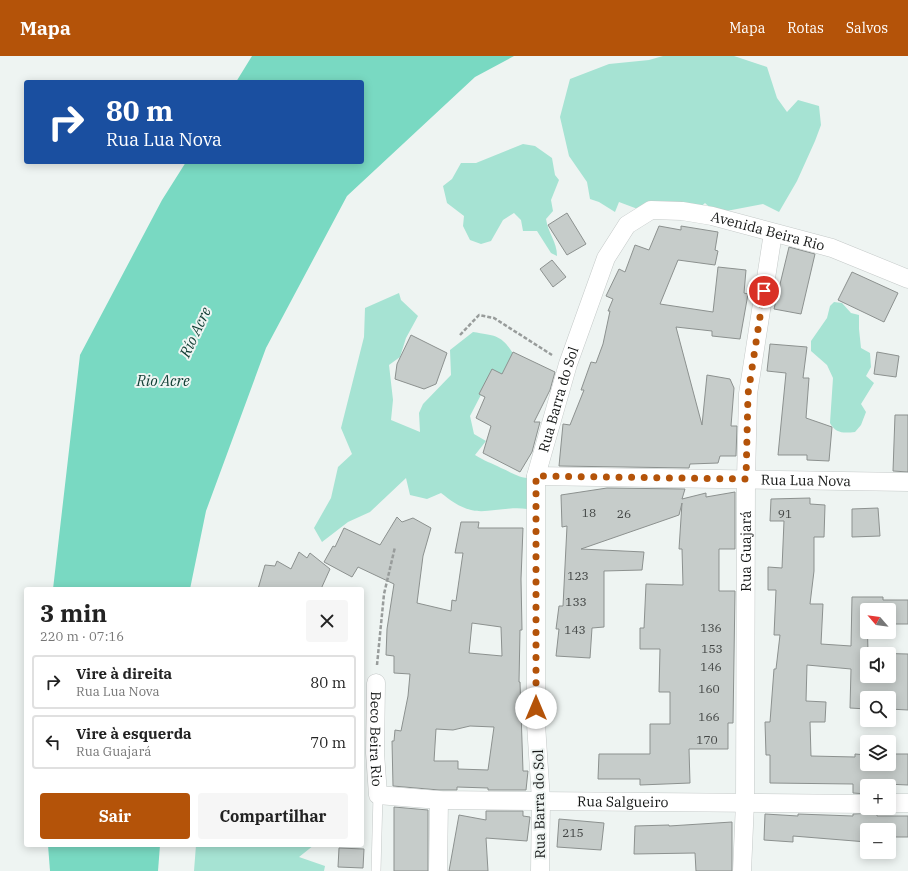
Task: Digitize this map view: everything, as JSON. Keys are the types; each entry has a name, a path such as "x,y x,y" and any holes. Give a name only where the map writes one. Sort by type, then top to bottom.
{"street":[{"name":"Avenida Beira Rio","path":"627,225 651,210 712,216 832,248 908,279"},
{"name":"Rua Barra do Sol","path":"540,871 541,800 536,724 536,476 568,364 606,258 627,225"},
{"name":"Rua Guajará","path":"742,871 745,803 746,479 748,394 773,232"},
{"name":"Rua Lua Nova","path":"536,476 908,482"},
{"name":"Beco Beira Rio","path":"376,683 375,753 378,795"},
{"name":"Rua Salgueiro","path":"378,795 440,800 860,804"},
{"path":"438,871 440,800"},
{"path":"896,804 908,803"}],"lane":[{"path":"376,871 378,795"}],"path":[{"path":"460,335 479,315 494,318 568,364"},
{"path":"376,683 384,594 395,547"}],"shaded area":[{"path":"663,56 734,56 767,67 777,98 787,112 798,100 819,106 821,125 815,141 797,181 779,212 763,204 716,213 705,203 695,212 643,211 619,202 615,212 599,202 590,199 587,182 569,156 560,117 570,79 609,64 649,60"},
{"path":"523,144 535,146 552,158 555,175 559,180 551,200 553,211 546,219 556,246 557,256 551,253 537,231 523,231 521,220 514,213 503,220 491,241 481,244 470,240 463,226 464,216 447,203 443,186 452,179 461,163 476,163"},
{"path":"399,293 401,300 418,316 406,338 400,357 389,365 393,400 391,420 420,432 419,413 423,404 451,375 450,350 473,332 499,338 507,345 516,358 509,378 485,387 470,416 474,434 486,441 475,455 514,474 528,478 529,499 527,509 512,508 477,511 467,509 451,501 441,493 427,499 410,495 406,478 370,512 348,522 322,542 314,528 331,498 338,467 352,454 341,428 364,337 365,308"},
{"path":"834,302 842,303 851,313 859,315 861,348 870,353 871,367 866,376 874,383 861,404 866,412 861,425 855,432 841,432 832,427 830,423 833,378 827,365 811,351 811,341 827,318 830,306"},
{"path":"196,847 312,847 299,857 325,866 324,871 194,871"}],"water":[{"name":"Rio Acre","path":"252,56 514,56 475,77 347,196 266,348 206,511 190,587 53,587 80,355 162,200 185,164 364,164 364,80 237,80"},
{"path":"48,847 160,847 158,871 50,871"}],"building":[{"path":"567,213 586,244 567,255 548,225"},
{"path":"659,226 681,230 681,226 718,232 715,250 718,251 715,265 678,260 660,304 713,312 718,267 746,270 744,293 748,294 740,339 712,336 712,331 676,327 702,425 707,375 730,379 734,388 731,426 737,426 736,456 720,456 718,463 690,464 689,468 559,466 563,424 570,425 584,390 581,390 591,362 596,363 603,344 610,311 608,311 613,299 606,296 619,269 625,272 635,245 649,250"},
{"path":"789,247 815,254 801,314 774,309"},
{"path":"552,260 566,277 553,287 540,269"},
{"path":"852,272 898,293 884,322 838,300"},
{"path":"411,335 447,353 436,384 424,389 395,379 397,364"},
{"path":"770,344 807,347 803,378 809,378 806,418 832,427 829,461 807,460 807,455 778,455 786,373 767,371"},
{"path":"513,352 555,372 550,390 534,422 540,422 532,452 520,472 483,453 491,426 476,418 485,397 479,394 492,369 502,374"},
{"path":"877,352 899,356 896,377 874,374"},
{"path":"895,415 908,415 908,472 893,471"},
{"path":"607,488 685,489 682,499 706,493 706,497 735,492 735,549 719,549 719,591 735,591 733,723 728,723 728,749 689,749 690,783 640,785 640,779 598,779 599,754 650,754 650,724 670,724 670,692 659,692 660,649 640,649 640,628 644,628 646,584 683,585 682,549 679,549 682,503 679,515 581,549 644,552 642,570 604,571 604,627 592,628 590,658 556,656 559,629 556,629 559,606 563,606 567,526 562,527 561,495"},
{"path":"810,498 810,504 825,505 824,537 814,537 814,571 810,604 823,604 821,644 851,646 852,597 883,597 883,600 908,600 908,624 896,624 896,603 860,603 860,639 868,639 868,647 860,647 860,683 896,683 896,654 908,654 908,710 896,709 896,691 860,691 860,709 850,708 851,669 807,665 806,701 826,702 825,722 810,722 811,756 855,757 855,754 860,754 860,771 896,771 896,754 908,754 908,785 896,784 896,779 860,779 860,794 853,793 853,784 770,783 770,755 766,755 765,722 770,722 774,669 776,669 780,635 774,635 776,590 768,590 768,567 782,568 784,521 770,521 771,499"},
{"path":"878,508 880,536 852,537 852,509"},
{"path":"397,517 402,522 413,518 431,528 423,556 417,603 451,611 452,600 456,601 463,553 455,553 461,522 479,522 478,528 523,528 521,579 522,630 520,630 519,682 523,771 528,771 526,790 488,790 488,788 457,787 457,790 439,790 393,786 392,741 394,741 395,730 401,731 408,696 410,674 394,673 394,656 386,655 387,629 394,584 358,567 352,577 324,562 333,546 335,547 344,528 380,545","holes":["472,623 501,627 502,656 469,653","470,726 494,727 488,770 458,769 458,761 434,761 436,729 453,730"]},
{"path":"299,552 307,558 310,553 330,569 322,587 259,587 265,565 275,566 277,561 291,569"},
{"path":"394,807 428,810 428,871 394,871"},
{"path":"486,811 523,811 523,816 530,817 527,841 486,838 488,871 449,871 459,815 486,820"},
{"path":"765,814 798,816 798,814 853,816 853,814 908,816 908,837 896,837 896,823 860,823 860,841 793,836 793,842 764,840"},
{"path":"559,819 604,823 601,850 557,847"},
{"path":"732,822 732,871 696,871 695,853 634,854 635,826 669,826"},
{"path":"339,848 364,849 363,868 338,867"}],"route":[{"path":"536,708 536,476 746,479 748,394 764,291"}],"water label":[{"name":"Río Acre","path":"195,332"}]}
